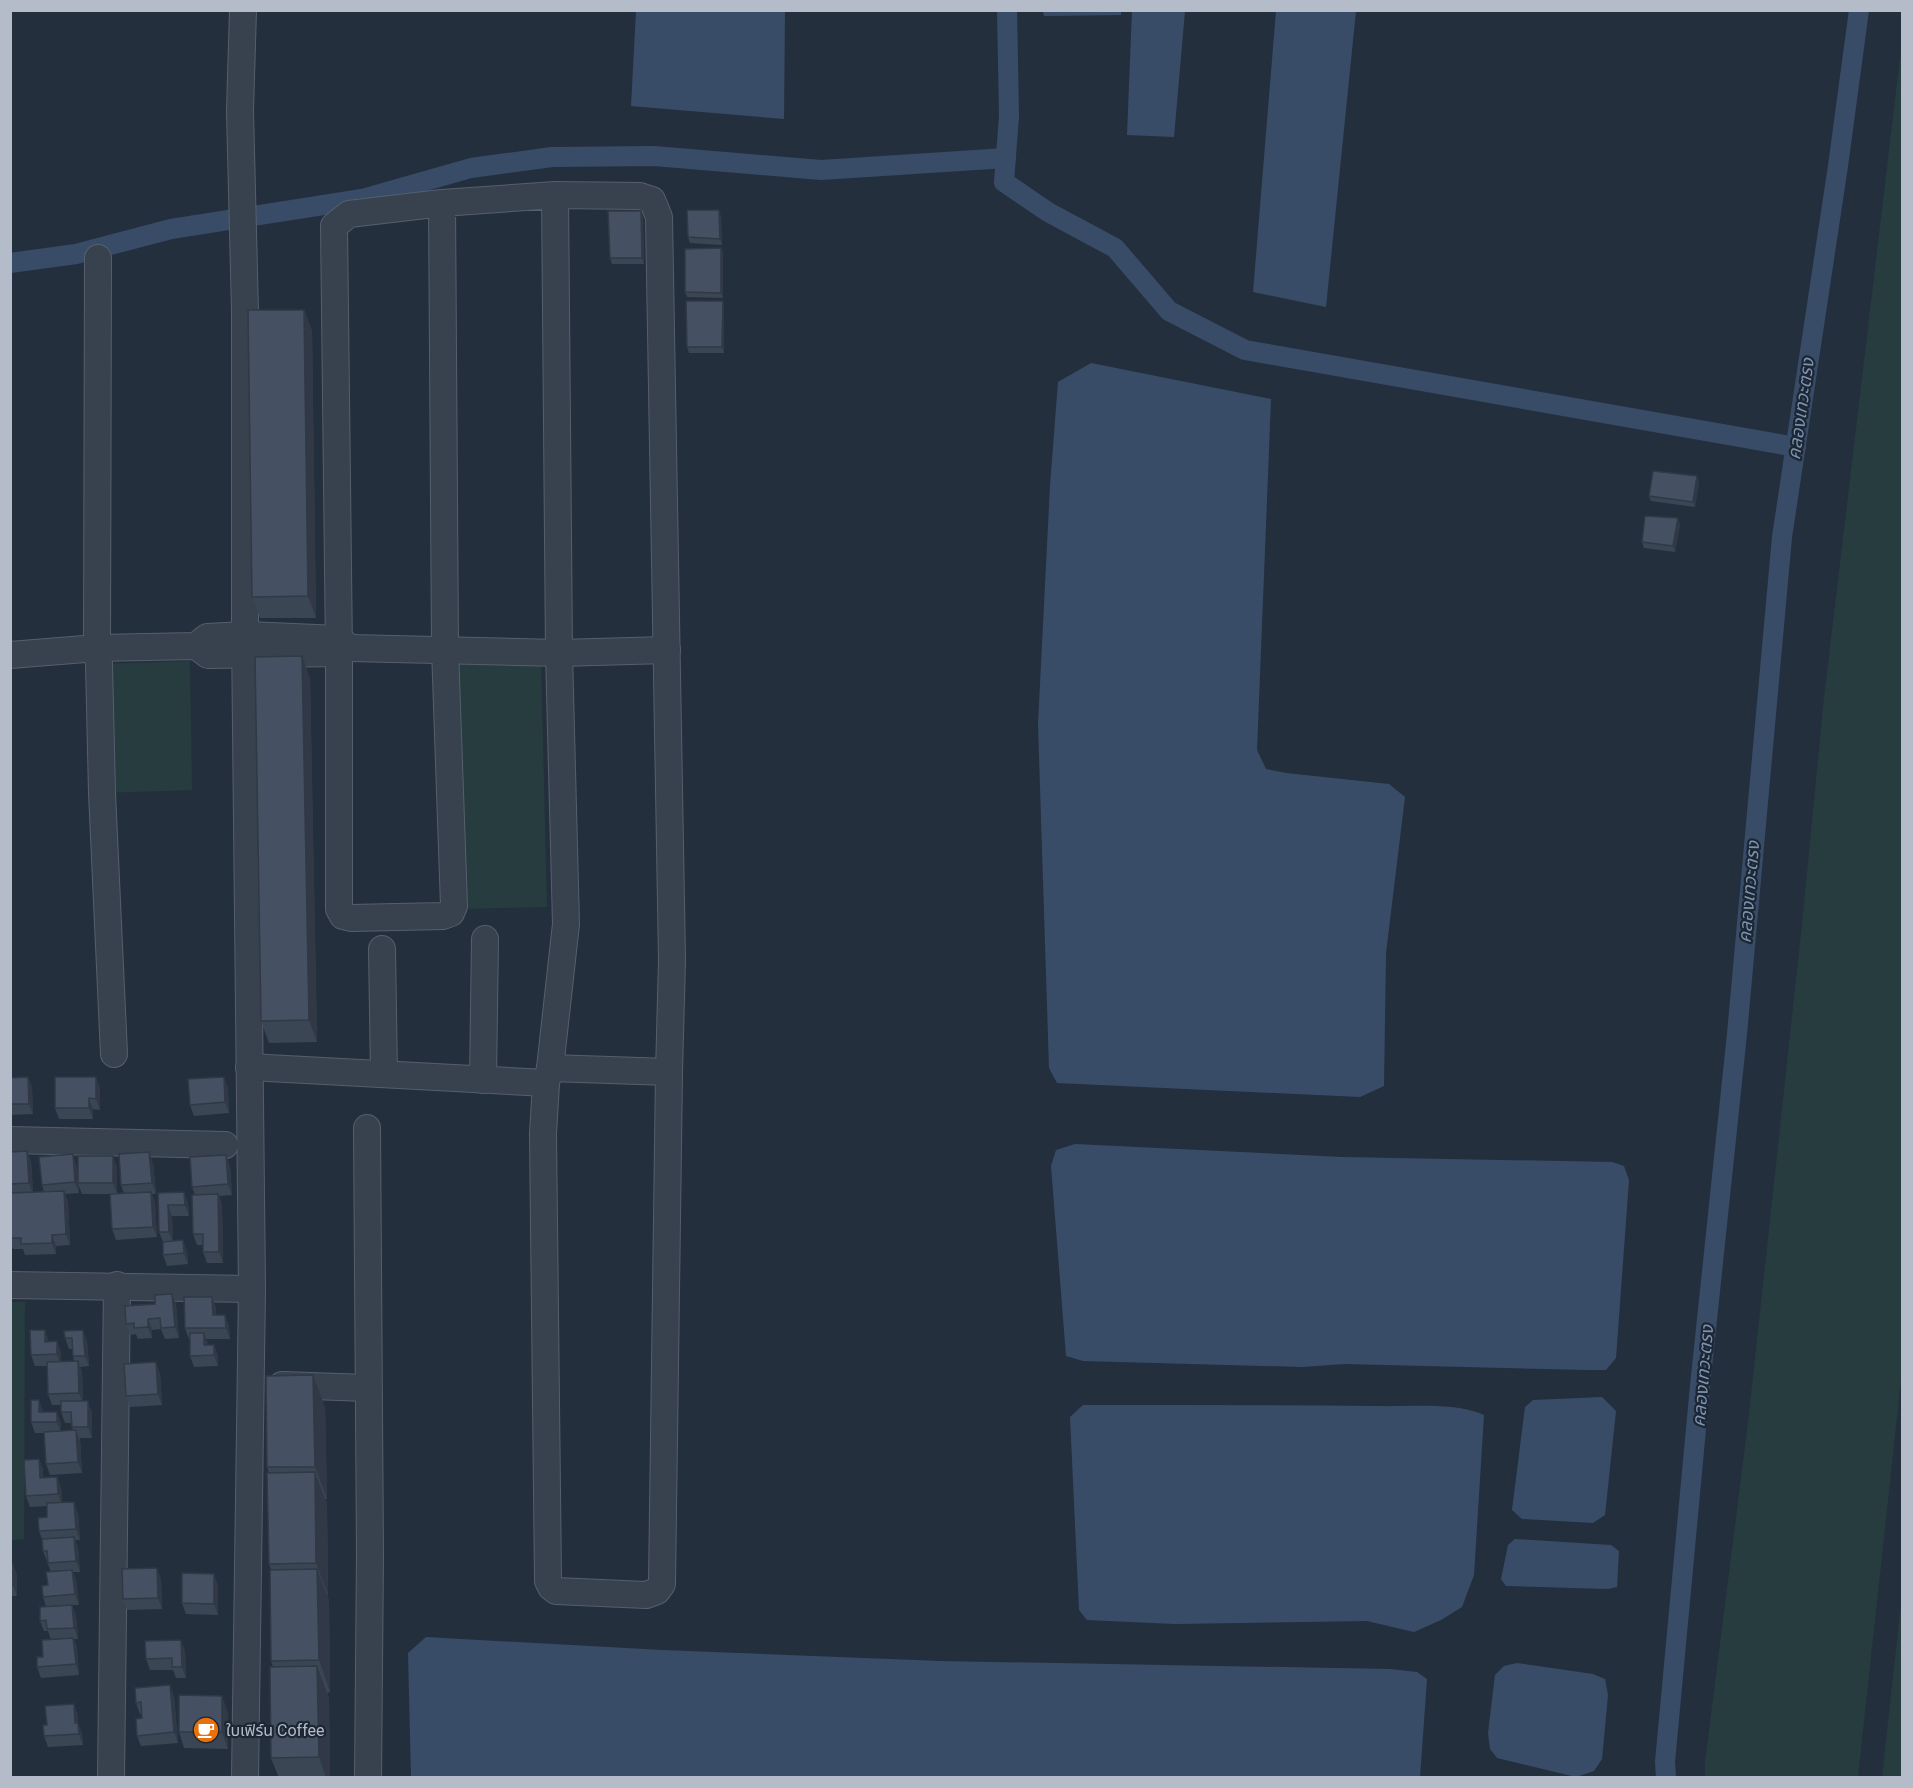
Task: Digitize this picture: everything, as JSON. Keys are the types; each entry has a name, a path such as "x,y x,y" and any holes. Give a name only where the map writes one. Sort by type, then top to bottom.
{"street":[{"path":"243,10 240,111 244,312 252,1288 245,1778"},
{"path":"442,203 445,649 454,906 451,913 443,916 351,918 343,916 339,909 343,647 334,226 349,214 442,203 555,195 640,196 652,200 658,217 672,960 662,1584 657,1591 646,1595 556,1591 548,1581 543,1183 548,1076 566,924 559,653 555,195"},
{"path":"98,258 97,648 114,1054"},
{"path":"10,655 97,648 196,646 207,637 245,645 559,653 667,650"},
{"path":"483,1080 484,939"},
{"path":"382,949 384,1074"},
{"path":"249,1067 483,1080 669,1072"},
{"path":"366,1128 369,1388 368,1778"},
{"path":"10,1140 225,1144"},
{"path":"10,1285 252,1288"},
{"path":"111,1778 117,1285"},
{"path":"251,1384 369,1388"}],"green space":[{"path":"1902,41 1902,1371 1858,1777 1705,1777 1705,1762 1748,1423 1824,698"},
{"path":"541,659 547,907 461,909 456,661"},
{"path":"190,661 192,790 102,793 99,664"},
{"path":"10,1302 25,1302 24,1539 11,1540"},
{"path":"1902,1595 1902,1777 1882,1777"}],"water":[{"path":"636,11 785,11 784,119 631,106"},
{"path":"1043,11 1121,11 1121,15 1044,16"},
{"path":"1132,11 1185,11 1174,137 1127,135"},
{"path":"1276,11 1356,11 1326,307 1253,292"},
{"path":"1091,363 1271,399 1257,750 1266,769 1389,784 1405,797 1386,953 1384,1086 1360,1097 1057,1083 1049,1068 1038,724 1050,486 1058,382"},
{"path":"1075,1144 1342,1157 1612,1162 1624,1166 1629,1180 1616,1358 1606,1370 1588,1370 1345,1364 1302,1367 1083,1361 1066,1356 1051,1166 1056,1150"},
{"path":"1602,1397 1616,1411 1605,1515 1593,1523 1522,1519 1512,1510 1525,1407 1533,1400"},
{"path":"1083,1405 1431,1406 1460,1408 1484,1415 1474,1575 1462,1607 1441,1620 1414,1632 1367,1621 1175,1624 1087,1620 1079,1610 1070,1417"},
{"path":"1515,1539 1611,1545 1619,1551 1617,1587 1608,1589 1506,1586 1501,1579 1508,1545"},
{"path":"426,1637 662,1650 940,1661 1390,1669 1417,1672 1427,1679 1420,1777 411,1777 408,1653"},
{"path":"1517,1663 1593,1674 1605,1679 1608,1695 1602,1759 1594,1771 1576,1777 1497,1758 1490,1749 1488,1733 1495,1675 1504,1666"}],"building":[{"path":"687,210 719,210 720,239 688,237"},
{"path":"608,211 641,211 642,258 610,258"},
{"path":"721,248 721,293 685,292 685,249"},
{"path":"686,301 723,301 722,347 687,347"},
{"path":"248,310 304,310 308,596 252,597"},
{"path":"1653,471 1697,476 1693,502 1649,496"},
{"path":"1645,516 1678,518 1673,546 1642,542"},
{"path":"302,656 309,1020 261,1021 255,657"},
{"path":"28,1077 29,1104 10,1104 10,1078"},
{"path":"55,1077 96,1077 96,1099 89,1098 89,1108 55,1108"},
{"path":"224,1077 225,1102 190,1105 188,1079"},
{"path":"27,1151 29,1183 10,1184 10,1152"},
{"path":"149,1152 152,1183 121,1185 119,1154"},
{"path":"73,1154 75,1182 42,1185 39,1157"},
{"path":"226,1155 228,1184 192,1187 190,1157"},
{"path":"78,1156 113,1156 113,1183 78,1183"},
{"path":"64,1191 66,1234 52,1235 52,1243 21,1244 21,1238 10,1238 10,1193"},
{"path":"151,1192 153,1227 112,1229 110,1194"},
{"path":"184,1192 185,1205 168,1205 169,1232 159,1232 158,1193"},
{"path":"218,1194 219,1252 203,1252 203,1234 193,1234 192,1195"},
{"path":"183,1240 184,1253 163,1255 163,1242"},
{"path":"172,1294 175,1327 161,1328 160,1318 148,1319 148,1327 134,1328 134,1323 126,1324 125,1306 155,1304 155,1295"},
{"path":"184,1297 212,1297 213,1315 225,1315 226,1328 185,1328"},
{"path":"30,1330 45,1330 45,1342 57,1341 57,1354 31,1355"},
{"path":"83,1330 85,1356 73,1356 72,1338 65,1338 64,1331"},
{"path":"190,1333 204,1333 204,1345 214,1345 214,1355 190,1356"},
{"path":"78,1361 79,1393 48,1394 47,1362"},
{"path":"156,1362 158,1394 126,1396 124,1364"},
{"path":"313,1375 315,1467 267,1467 266,1376"},
{"path":"31,1400 39,1400 39,1412 57,1412 57,1422 31,1422"},
{"path":"61,1401 88,1401 88,1427 72,1427 71,1412 61,1412"},
{"path":"76,1430 78,1462 46,1464 44,1432"},
{"path":"39,1459 40,1478 57,1477 58,1494 26,1496 24,1460"},
{"path":"315,1472 316,1563 269,1564 267,1473"},
{"path":"74,1502 76,1529 39,1531 38,1518 47,1517 47,1503"},
{"path":"74,1537 76,1561 48,1563 47,1551 43,1551 42,1539"},
{"path":"10,1564 13,1564 13,1585 10,1585"},
{"path":"157,1568 158,1598 123,1599 122,1569"},
{"path":"317,1569 319,1660 271,1661 270,1570"},
{"path":"72,1570 75,1594 43,1597 42,1586 48,1585 46,1572"},
{"path":"182,1573 214,1574 214,1604 182,1603"},
{"path":"72,1605 74,1628 47,1629 46,1620 40,1621 40,1607"},
{"path":"73,1638 76,1664 37,1667 37,1657 43,1657 42,1640"},
{"path":"181,1640 182,1667 172,1667 172,1658 146,1659 145,1641"},
{"path":"317,1666 319,1757 271,1758 270,1667"},
{"path":"170,1685 174,1732 137,1736 136,1719 142,1718 141,1702 136,1703 135,1688"},
{"path":"179,1695 222,1696 222,1732 179,1732"},
{"path":"74,1704 75,1723 78,1723 79,1734 44,1736 43,1725 47,1725 45,1706"}],"waterway":[{"path":"1007,10 1009,116 1004,182 1048,212 1115,248 1169,311 1245,350 1796,447"},
{"name":"คลองเทวะตรง","path":"1666,1778 1665,1762 1700,1386 1737,1034 1782,537 1859,10"},
{"path":"10,263 76,254 171,229 362,199 471,168 552,157 654,156 821,170 1006,158"}],"place":[{"name":"ใบเฟิร์น Coffee","path":"206,1730"}]}
